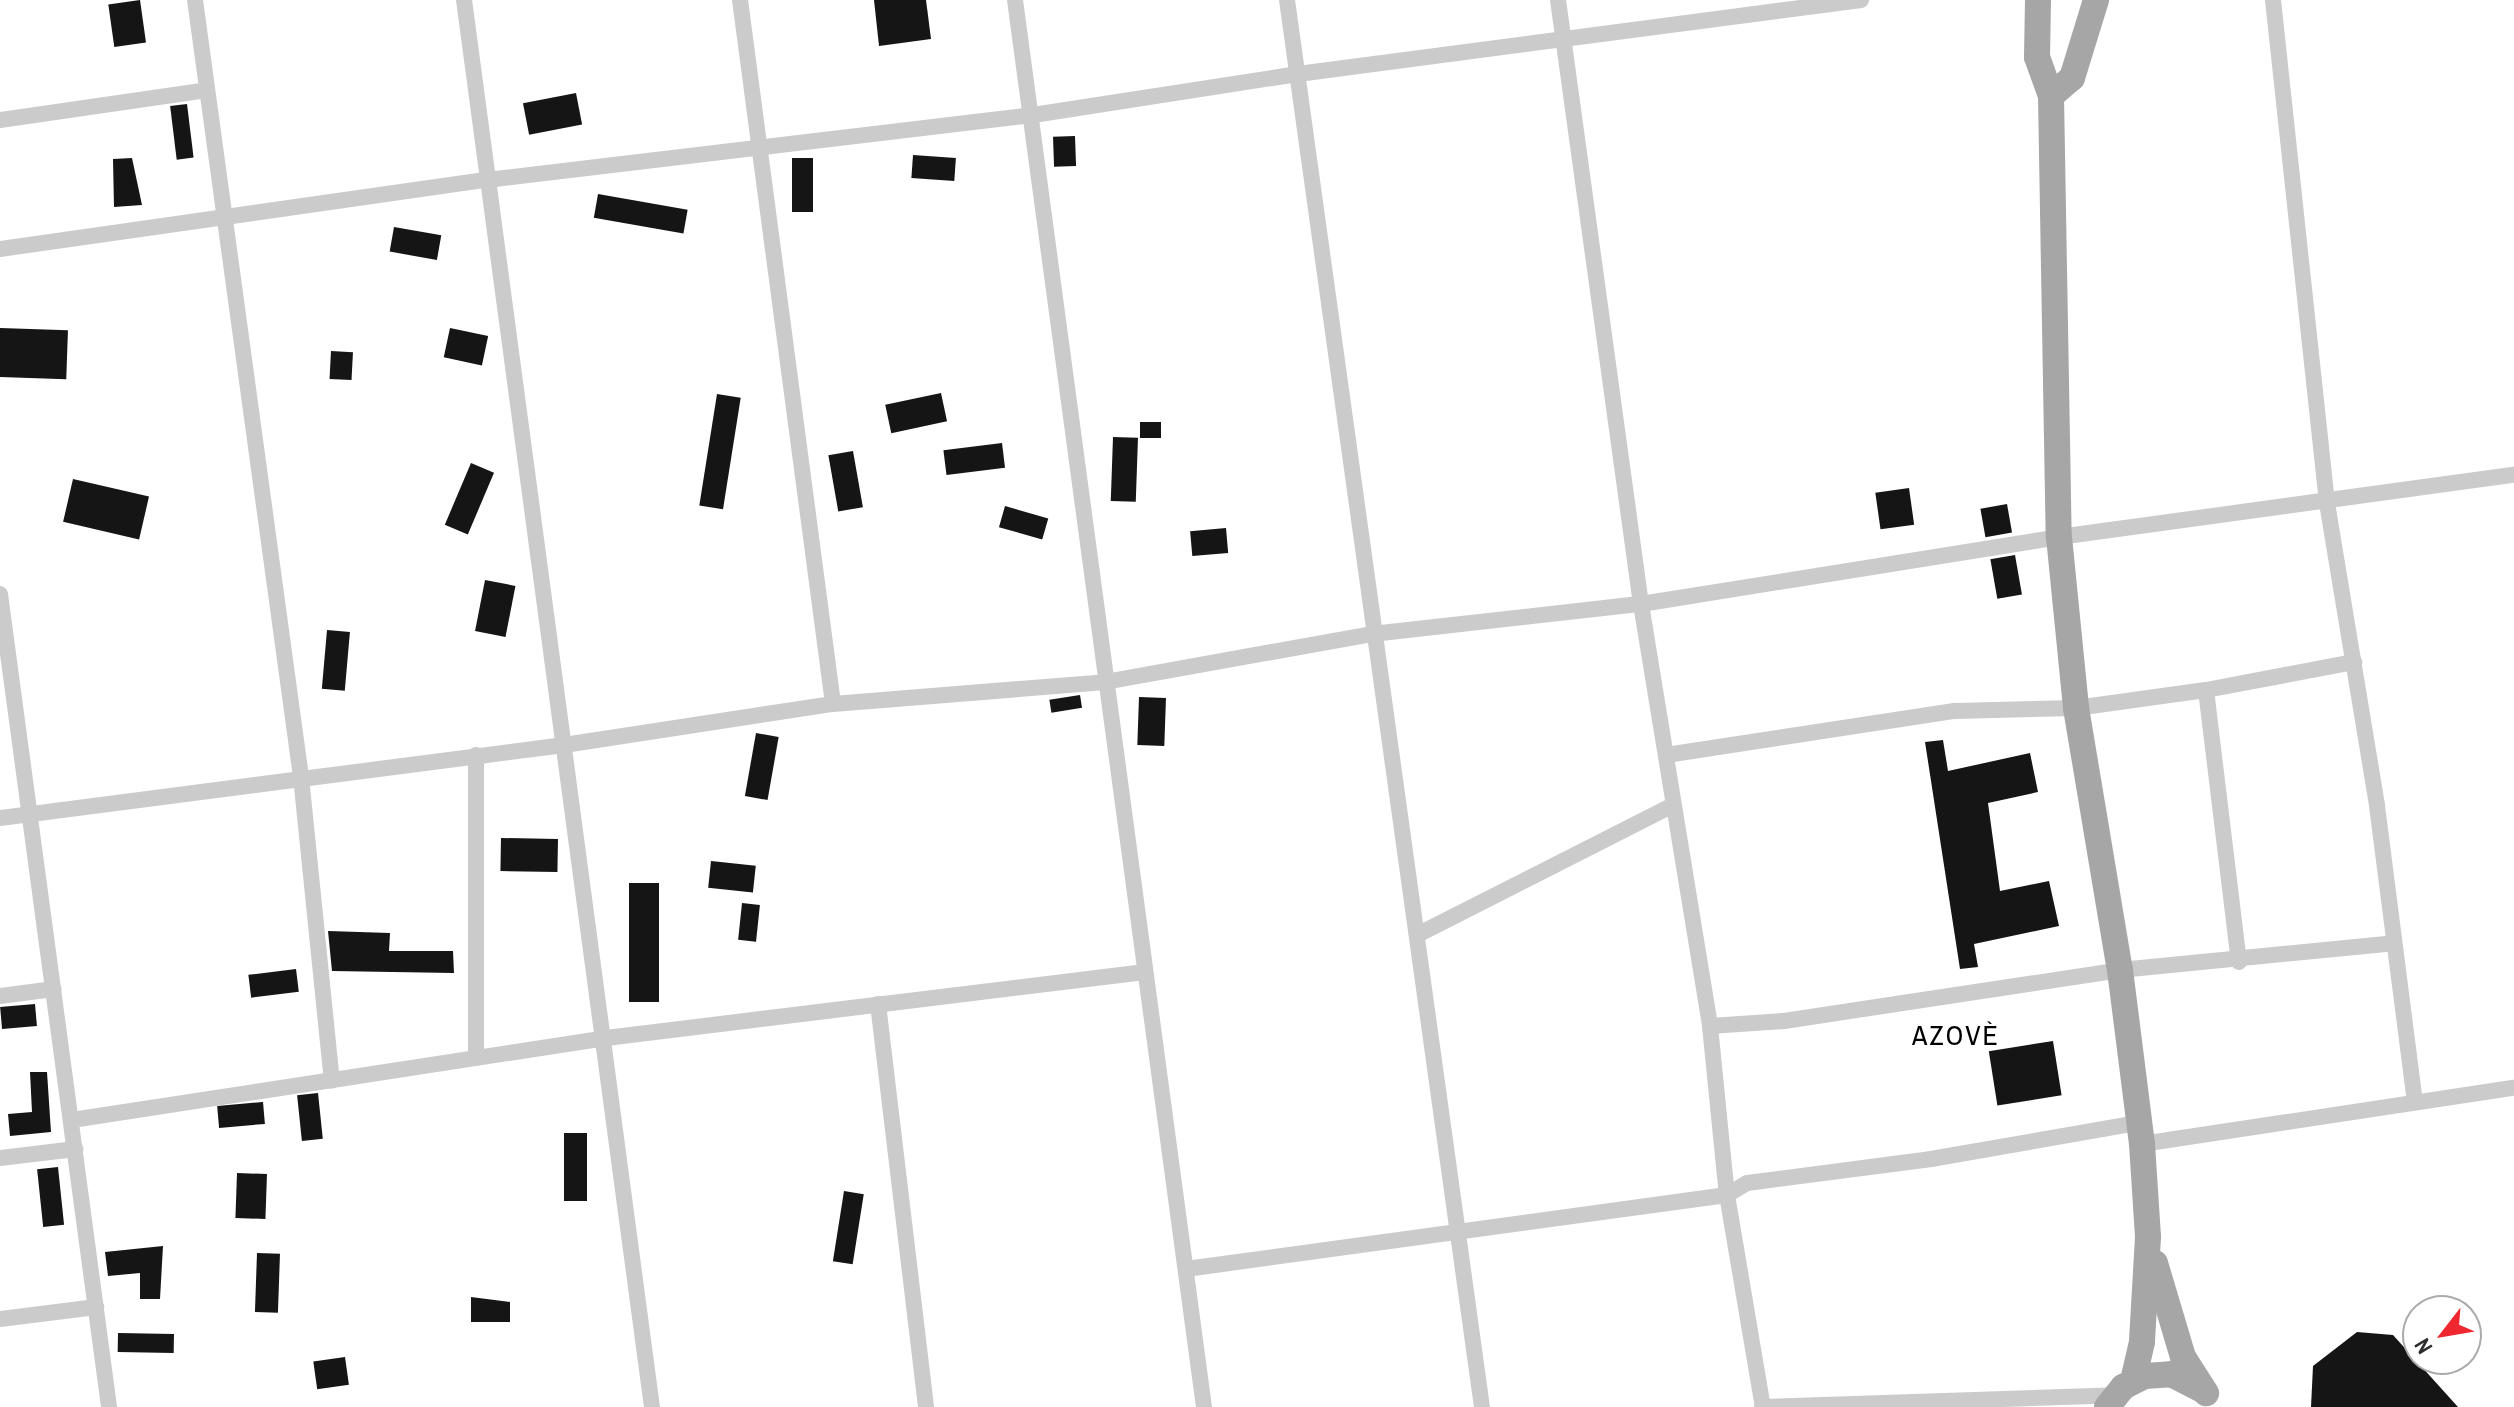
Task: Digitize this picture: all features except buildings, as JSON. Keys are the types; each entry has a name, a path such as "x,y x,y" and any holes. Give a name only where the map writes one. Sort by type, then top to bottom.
{"main road":[{"path":"2038,0 2037,57 2051,96 2059,537 2076,708 2120,970 2140,1133 2148,1237 2142,1342 2118,1394"},
{"path":"2051,96 2072,78 2096,0"},
{"path":"2148,1237 2183,1357 2211,1400"},
{"path":"2118,1394 2171,1374 2211,1400"}],"street":[{"path":"195,0 301,777 332,1080"},
{"path":"464,0 606,1038 652,1407"},
{"path":"740,0 833,704"},
{"path":"1015,0 1033,115 1105,682 1204,1407"},
{"path":"1287,0 1372,634 1462,1233 1482,1407"},
{"path":"1558,0 1641,604 1710,1026 1727,1195 1763,1407 2118,1394"},
{"path":"0,249 487,180 1033,115 1298,74 1861,0"},
{"path":"2273,0 2327,503 2354,662 2415,1102"},
{"path":"0,120 207,90"},
{"path":"0,818 564,745 833,704 1105,682 1372,634 1641,604 2059,537 2327,503 2514,475"},
{"path":"0,596 109,1407"},
{"path":"1666,755 1955,711 2076,708 2206,690 2354,662"},
{"path":"2206,690 2239,962"},
{"path":"476,755 476,1058"},
{"path":"1417,935 1673,805"},
{"path":"1710,1026 1784,1021 2120,970 2239,962 2394,943"},
{"path":"72,1120 606,1038 1145,972"},
{"path":"0,996 54,989"},
{"path":"878,1004 926,1407"},
{"path":"1186,1269 1727,1195 1767,1179 2514,1088"},
{"path":"0,1158 75,1149"},
{"path":"0,1319 96,1307"}],"district":[{"name":"AZOVÈ","path":"1956,1035"}]}
